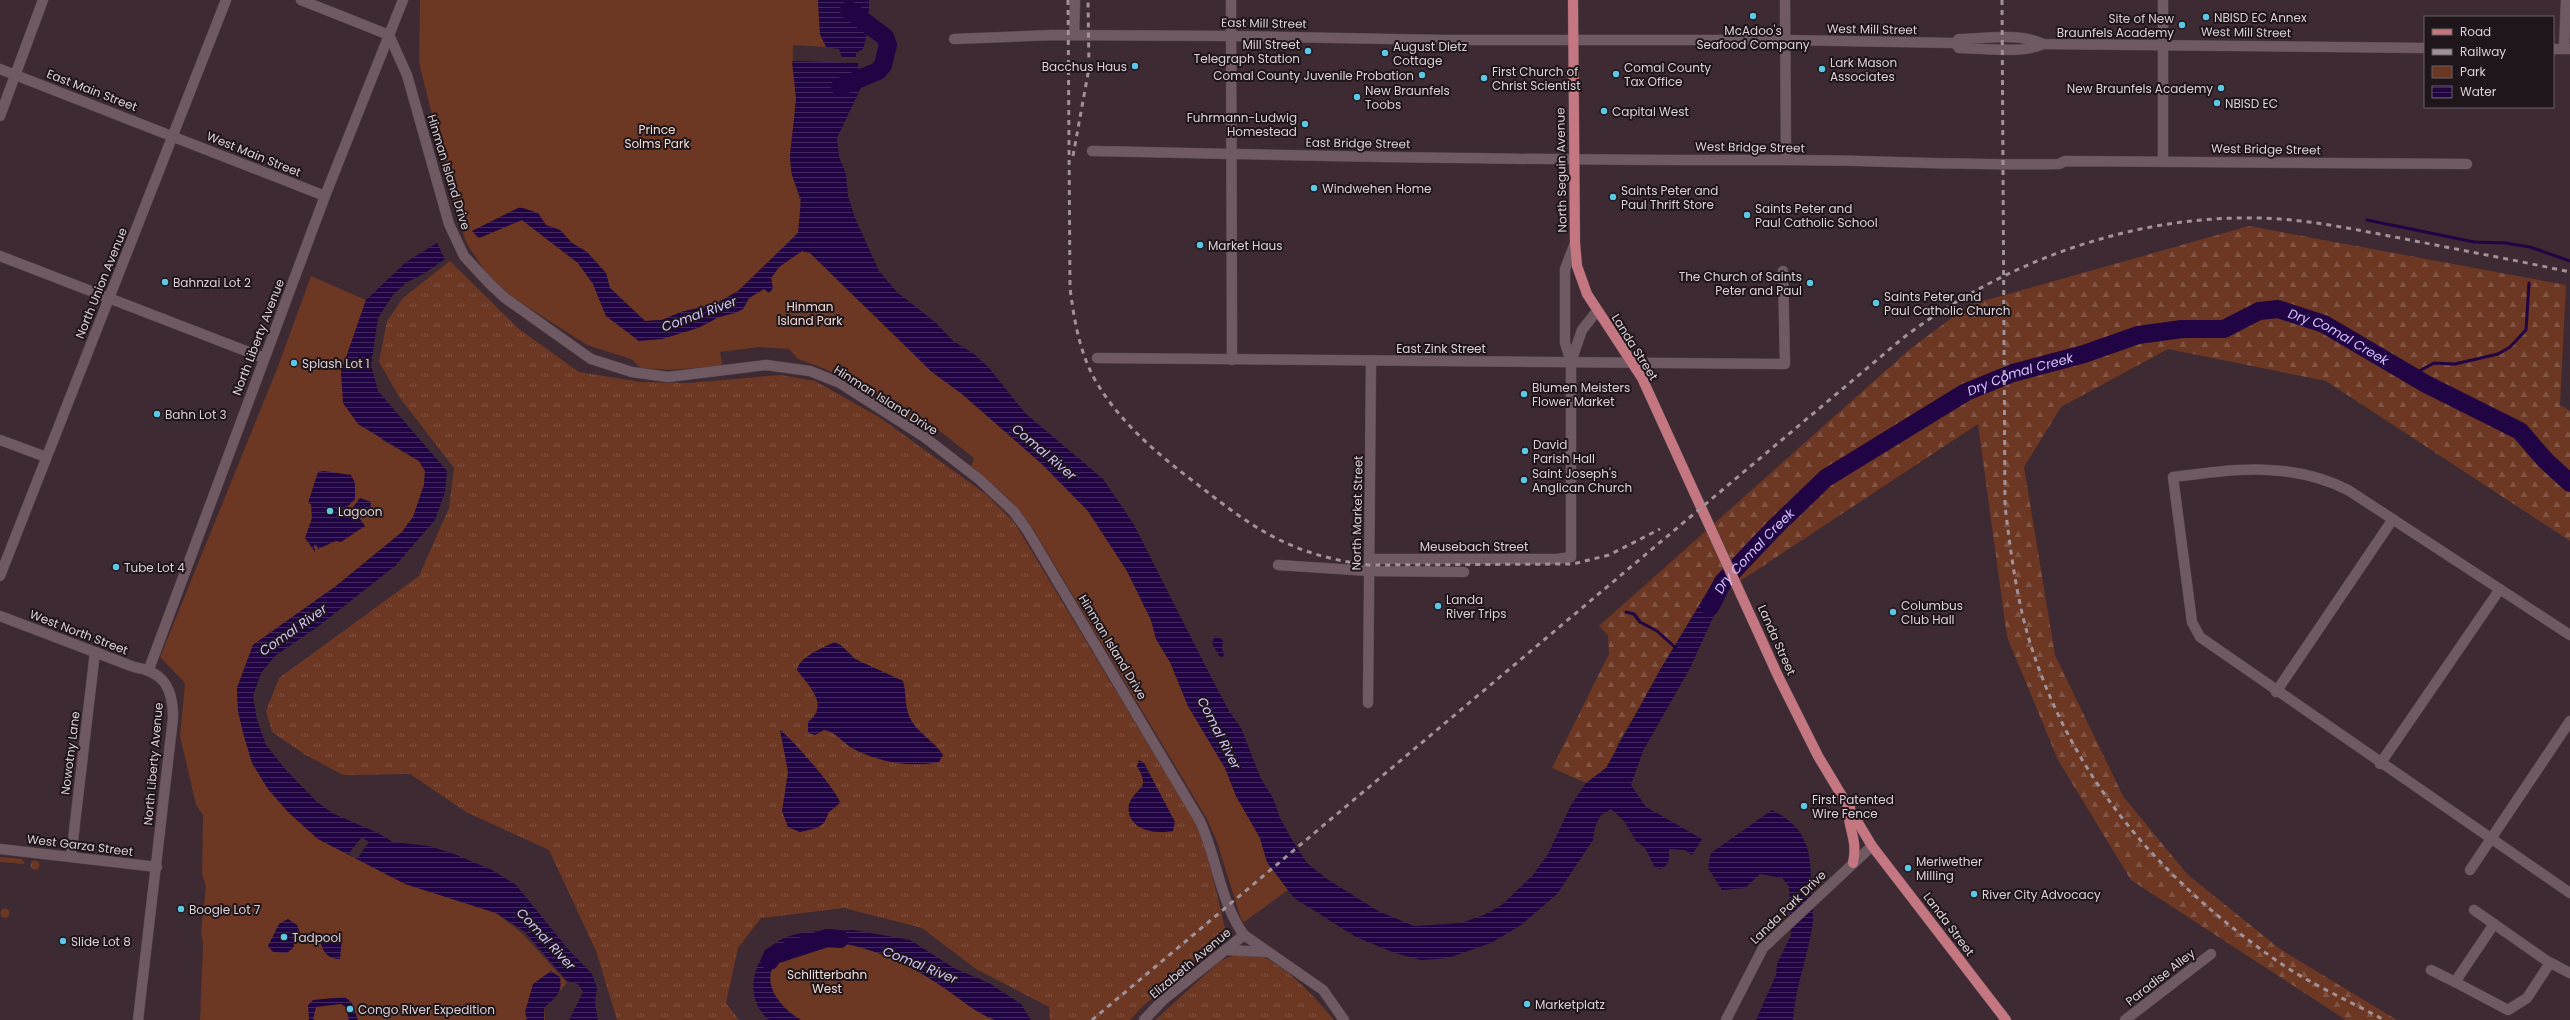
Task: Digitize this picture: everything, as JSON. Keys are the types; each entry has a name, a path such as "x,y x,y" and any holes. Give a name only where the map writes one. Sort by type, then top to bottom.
{"main road":[{"name":"North Seguin Avenue","path":"1573,0 1575,243"},
{"name":"Landa Street","path":"1575,243 1582,280 1597,312 1632,362 1659,414 1778,676 1818,756 1850,807 1872,846 2006,1020"},
{"path":"1850,807 1847,817 1856,849 1853,863"}],"street":[{"path":"0,116 43,0"},
{"name":"North Union Avenue","path":"0,576 46,456 174,136 226,0"},
{"path":"301,0 389,35"},
{"name":"North Liberty Avenue","path":"138,1020 157,867 173,706 166,685 149,669 325,196 403,0"},
{"path":"1074,35 1075,0"},
{"path":"1231,0 1232,360"},
{"path":"1785,0 1786,160"},
{"path":"2163,0 2163,160"},
{"path":"2554,49 2567,49 2566,0"},
{"name":"Hinman Island Drive","path":"389,35 407,75 449,224 455,239 474,269 505,298 592,359 632,372 668,377 777,365 796,367 822,375 840,384 923,436 980,480 1014,512 1040,551 1200,821 1212,848 1230,912 1244,935"},
{"name":"East Mill Street","path":"954,39 1074,35 1232,36 1422,40 1573,39"},
{"name":"West Mill Street","path":"1573,39 1785,40 1955,43 1959,39 2002,38 2034,39 2043,44 2163,44 2424,48"},
{"name":"East Main Street","path":"0,69 174,136"},
{"name":"West Main Street","path":"174,136 325,196"},
{"name":"East Bridge Street","path":"1092,151 1574,158"},
{"name":"West Bridge Street","path":"1574,158 1926,162 1938,158 2058,158 2064,161 2163,160 2467,164"},
{"name":"North Seguin Avenue","path":"1572,549 1571,362 1566,343 1565,269 1575,243"},
{"path":"0,256 264,358"},
{"name":"East Zink Street","path":"1097,358 1786,364 1783,271"},
{"name":"North Seguin Avenue","path":"1571,362 1582,330 1597,312"},
{"name":"North Market Street","path":"1368,703 1371,361"},
{"path":"0,440 46,456"},
{"path":"2570,635 2348,490 2306,473 2278,469 2247,470 2173,477 2192,622 2200,637 2207,644 2276,692 2570,894"},
{"path":"2276,692 2393,519"},
{"name":"Meusebach Street","path":"1369,559 1557,559 1572,557 1572,549"},
{"path":"1278,564 1369,571 1464,572"},
{"path":"2380,764 2500,589"},
{"name":"West North Street","path":"0,616 134,667 149,669"},
{"name":"Nowotny Lane","path":"71,857 95,652"},
{"path":"2470,870 2570,721"},
{"name":"Landa Park Drive","path":"1726,1020 1756,958 1770,940 1872,846"},
{"name":"West Garza Street","path":"0,849 157,867"},
{"path":"2474,910 2570,974"},
{"path":"2455,982 2494,924"},
{"name":"Elizabeth Avenue","path":"1144,1020 1164,1000 1244,935 1323,990 1344,1020"},
{"path":"1227,950 1267,952"},
{"name":"Paradise Alley","path":"2125,1020 2211,954"},
{"path":"2431,970 2508,1010 2527,998 2550,962"}],"green space":[{"name":"Prince Solms Park","path":"420,0 818,0 820,34 826,47 793,45 796,100 790,158 801,211 801,221 798,233 739,291 715,304 681,312 662,320 645,321 610,288 606,273 587,252 572,243 560,230 546,225 538,213 491,222 472,231 479,238 522,220 578,263 593,284 606,316 618,324 698,328 719,317 743,309 749,298 764,289 779,267 802,251 810,253 932,372 962,394 1043,465 1088,511 1127,571 1151,620 1156,639 1170,662 1188,706 1225,768 1236,796 1260,838 1267,862 1288,890 1244,922 1241,919 1217,842 1207,819 1032,527 1009,499 971,466 974,458 927,421 919,427 907,418 902,411 875,393 825,369 798,359 789,349 760,347 720,352 722,364 719,366 670,370 641,368 631,359 587,345 515,299 491,280 467,244 456,214 419,62"},
{"path":"2249,226 2566,285 2560,405 2570,411 2570,541 2326,381 2168,349 2061,407 2024,467 2055,655 2123,796 2187,874 2280,949 2397,1020 2346,1020 2131,880 2058,760 2007,637 1978,424 1725,591 1715,579 1660,670 1653,685 1618,743 1614,756 1606,768 1586,783 1552,768 1609,654 1608,635 1599,626 1910,349 1969,305"},
{"path":"450,261 519,329 579,372 641,382 688,383 780,375 815,381 879,417 987,495 1014,522 1195,822 1207,853 1227,936 1144,1005 1130,1020 1050,1020 1049,1007 976,969 922,928 844,908 761,918 738,948 726,1003 739,1020 617,1020 596,951 549,850 466,812 410,774 343,775 304,754 272,732 266,711 279,678 419,576 449,508 454,468 400,398 379,362 387,321 403,298"},
{"path":"311,276 366,300 341,372 382,440 419,461 425,471 424,485 413,517 402,532 336,586 253,645 237,688 238,711 252,763 268,789 288,812 318,839 406,884 496,913 523,934 567,983 544,1008 545,1020 200,1020 203,944 201,932 206,886 202,875 203,815 196,805 180,736 185,683 160,657 277,369"},
{"path":"0,857 22,859 25,864 0,862"},
{"path":"35,860 40,865 35,870 30,865"},
{"path":"5,908 10,913 5,918 0,913"},
{"name":"Schlitterbahn West","path":"820,942 844,944 867,949 890,958 934,980 995,1020 795,1020 769,1002 767,969 785,954"},
{"path":"1239,953 1261,956 1282,968 1319,1002 1334,1020 1155,1020 1220,961"}],"water":[{"path":"818,0 869,0 869,27 863,49 856,53 856,58 842,58 839,49 826,47 820,34"},
{"path":"792,61 858,63 859,75 865,79 837,138 839,157 846,174 848,196 855,218 879,271 897,292 936,323 953,341 974,354 989,368 1025,413 1103,479 1133,523 1210,675 1229,711 1241,728 1261,779 1273,798 1280,818 1307,863 1327,879 1378,911 1414,926 1461,923 1484,915 1503,904 1533,875 1548,854 1571,805 1586,783 1606,768 1660,670 1715,579 1725,591 1690,668 1643,751 1631,785 1646,807 1702,839 1692,855 1685,850 1669,849 1669,859 1666,866 1660,869 1654,866 1645,848 1636,841 1624,821 1611,809 1600,816 1595,827 1593,840 1557,894 1521,925 1491,943 1448,958 1421,960 1395,953 1356,937 1294,898 1267,862 1260,838 1236,796 1225,768 1188,706 1170,662 1156,639 1151,620 1127,571 1088,511 1043,465 962,394 932,372 810,253 802,251 779,267 771,278 773,288 769,293 764,289 749,298 743,309 735,313 719,317 698,328 662,339 639,341 606,316 593,284 578,263 522,220 479,238 472,231 520,207 538,213 546,225 560,230 572,243 587,252 606,273 610,288 645,321 662,320 681,312 715,304 738,291 798,233 801,199 792,175 790,157 796,99"},
{"path":"437,243 445,259 425,273 407,282 393,295 378,318 371,365 378,391 447,471 445,492 435,520 395,566 320,625 275,656 261,673 253,696 257,720 266,745 285,769 317,802 334,814 378,833 393,842 429,846 454,854 492,870 516,885 568,949 592,974 597,988 595,1003 598,1020 569,1020 583,992 578,984 567,981 524,931 496,913 405,884 318,839 288,812 268,789 252,763 238,711 237,688 253,645 336,586 402,532 413,517 424,485 425,471 419,461 358,424 343,403 341,372 366,300 406,262"},
{"name":"Lagoon","path":"324,471 351,475 355,483 355,499 347,507 349,513 360,519 365,526 341,542 336,541 318,549 316,545 314,545 315,552 305,538 312,518 311,504 308,503 318,472"},
{"path":"360,498 371,502 370,511 363,509 358,514 351,510"},
{"path":"1215,636 1223,640 1222,648 1224,655 1222,657 1219,656 1212,643"},
{"path":"835,642 842,646 855,659 903,681 906,706 911,720 943,755 939,762 928,764 906,764 883,760 862,753 848,746 828,731 824,730 815,735 808,733 808,722 814,716 817,709 817,702 812,689 797,670 799,665 807,657"},
{"path":"780,730 793,742 813,765 838,797 840,803 829,812 824,823 817,828 800,832 788,827 782,811 788,772"},
{"path":"1139,760 1144,763 1175,822 1173,831 1158,832 1142,828 1136,825 1129,813 1129,804 1143,784 1141,774 1137,766"},
{"path":"1772,810 1793,824 1800,832 1805,841 1810,861 1813,923 1796,997 1793,1020 1756,1020 1776,975 1777,964 1791,935 1789,886 1782,878 1760,874 1745,888 1722,890 1708,868 1711,853"},
{"name":"Tadpool","path":"288,919 297,925 299,930 293,941 294,947 287,953 273,952 268,946 279,924"},
{"path":"853,930 910,940 954,968 989,983 1021,1004 1031,1020 995,1020 975,1010 929,978 895,960 859,947 823,941 805,941 800,943 777,960 772,969 770,979 776,997 783,1006 801,1020 770,1020 766,1018 756,1003 753,983 758,964 763,955 777,942 795,934"},
{"path":"320,935 342,936 340,959 335,959 327,955 321,945"},
{"path":"551,971 560,977 561,983 559,991 555,998 544,1008 544,1020 527,1020 525,1012 533,984"},
{"name":"Congo River Expedition","path":"345,997 352,1003 358,1020 349,1020 346,1007 341,1004 316,1007 313,1020 309,1020 308,1005 313,1000"}],"pier":[{"path":"362,837 369,842 357,859 348,854"}],"waterway":[{"path":"840,87 878,71 883,65 888,45 885,37 849,10"},
{"path":"2367,220 2474,242 2505,243 2530,247 2570,261"},
{"path":"2412,375 2434,363 2455,364 2498,354 2510,347 2526,330 2529,283"},
{"name":"Dry Comal Creek","path":"1710,607 1723,582 1776,526 1826,478 1966,392 2013,373 2084,354 2138,335 2182,329 2224,329 2259,311 2278,309 2324,324 2426,384 2520,431 2545,460 2570,483"},
{"path":"1626,612 1634,614 1640,622 1657,631 1677,649"},
{"name":"Comal River","path":"770,961 772,956 827,938 840,939"}],"railway":[{"path":"1068,0 1070,288 1075,323 1084,356 1094,378 1117,411 1159,454 1226,507 1270,535 1311,553 1359,564 1573,564 1609,555 1660,529"},
{"path":"1073,156 1089,68 1088,0"},
{"path":"2002,0 2005,506 2018,596 2032,649 2051,699 2073,744 2100,787 2129,827 2162,864 2199,899 2238,932 2280,963 2318,986 2384,1020"},
{"path":"1092,1020 1903,338 1940,312 1980,288 2021,268 2064,251 2108,237 2154,226 2199,220 2245,218 2285,219 2325,224 2570,272"}],"place":[{"name":"McAdoo's Seafood Company","path":"1753,16"},
{"name":"NBISD EC Annex","path":"2206,17"},
{"name":"Site of New Braunfels Academy","path":"2182,25"},
{"name":"Mill Street Telegraph Station","path":"1308,51"},
{"name":"August Dietz Cottage","path":"1385,53"},
{"name":"Bacchus Haus","path":"1135,66"},
{"name":"Lark Mason Associates","path":"1822,69"},
{"name":"Comal County Tax Office","path":"1616,74"},
{"name":"Comal County Juvenile Probation","path":"1422,75"},
{"name":"First Church of Christ Scientist","path":"1484,78"},
{"name":"New Braunfels Academy","path":"2221,88"},
{"name":"New Braunfels Toobs","path":"1357,97"},
{"name":"NBISD EC","path":"2217,103"},
{"name":"Capital West","path":"1604,111"},
{"name":"Fuhrmann-Ludwig Homestead","path":"1305,124"},
{"name":"Windwehen Home","path":"1314,188"},
{"name":"Saints Peter and Paul Thrift Store","path":"1613,197"},
{"name":"Saints Peter and Paul Catholic School","path":"1747,215"},
{"name":"Market Haus","path":"1200,245"},
{"name":"Bahnzai Lot 2","path":"165,282"},
{"name":"The Church of Saints Peter and Paul","path":"1810,283"},
{"name":"Saints Peter and Paul Catholic Church","path":"1876,303"},
{"name":"Splash Lot 1","path":"294,363"},
{"name":"Blumen Meisters Flower Market","path":"1524,394"},
{"name":"Bahn Lot 3","path":"157,414"},
{"name":"David Parish Hall","path":"1525,451"},
{"name":"Saint Joseph's Anglican Church","path":"1524,480"},
{"name":"Lagoon","path":"330,511"},
{"name":"Tube Lot 4","path":"116,567"},
{"name":"Landa River Trips","path":"1438,606"},
{"name":"Columbus Club Hall","path":"1893,612"},
{"name":"First Patented Wire Fence","path":"1804,806"},
{"name":"Meriwether Milling","path":"1908,868"},
{"name":"River City Advocacy","path":"1974,894"},
{"name":"Boogie Lot 7","path":"181,909"},
{"name":"Tadpool","path":"284,937"},
{"name":"Slide Lot 8","path":"63,941"},
{"name":"Marketplatz","path":"1527,1004"},
{"name":"Congo River Expedition","path":"350,1009"}],"park label":[{"name":"Hinman Island Park","path":"810,313"}]}
